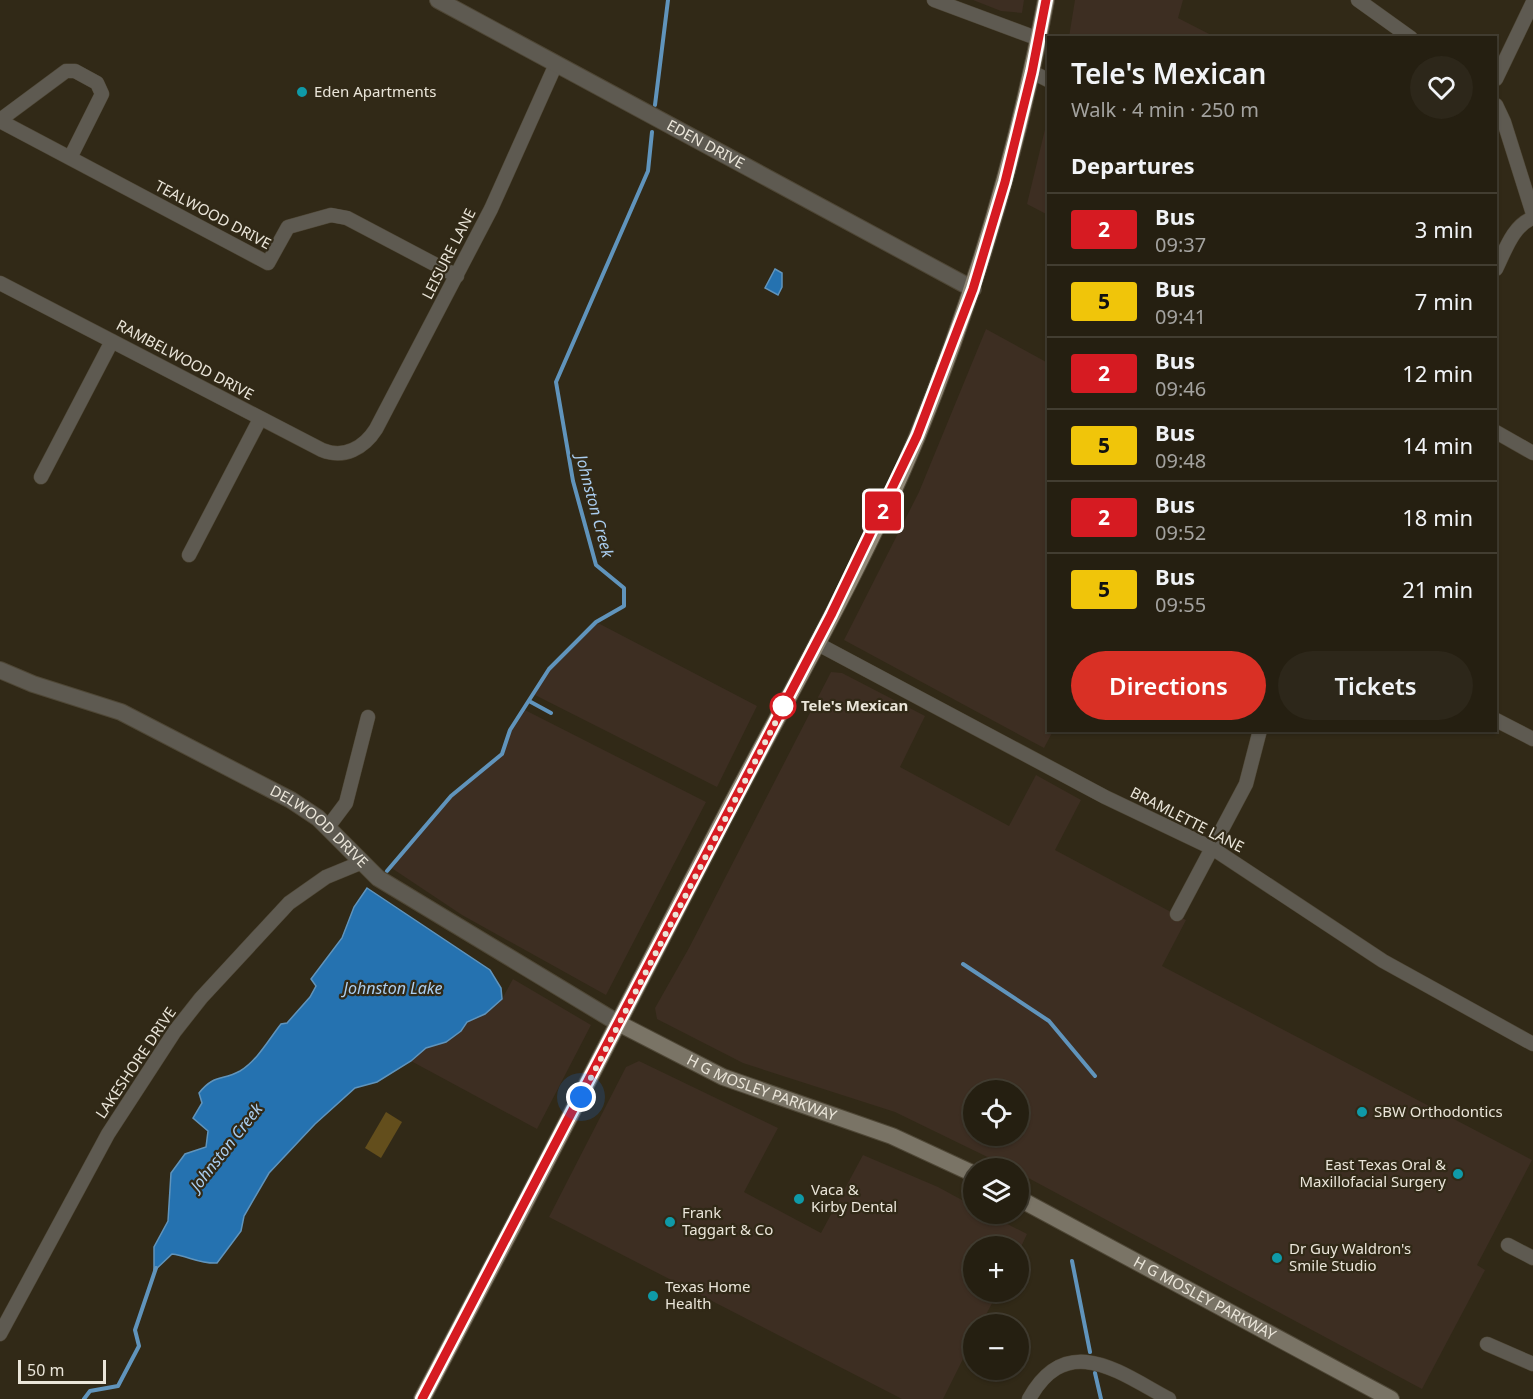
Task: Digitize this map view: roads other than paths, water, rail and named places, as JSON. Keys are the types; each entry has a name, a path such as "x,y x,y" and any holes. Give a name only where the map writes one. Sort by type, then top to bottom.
{"main road":[{"path":"422,1399 816,643 873,532 917,436 973,289 1005,182 1032,72 1046,0"},
{"name":"H G MOSLEY PARKWAY","path":"618,1023 723,1077 892,1136 963,1169"},
{"name":"H G MOSLEY PARKWAY","path":"1029,1204 1391,1399"}],"street":[{"name":"EDEN DRIVE","path":"438,0 973,289"},
{"path":"934,0 1039,39"},
{"path":"1358,0 1408,36"},
{"path":"1497,77 1533,2"},
{"name":"LEISURE LANE","path":"356,449 376,429 457,276 497,197 556,64"},
{"name":"TEALWOOD DRIVE","path":"70,158 102,94 97,83 77,72 64,72 0,121 268,263 288,228 335,215 347,218 457,276"},
{"path":"1032,72 1047,80"},
{"path":"1497,107 1504,122 1533,216 1519,227 1497,267"},
{"name":"RAMBELWOOD DRIVE","path":"0,283 327,452 341,454 356,449"},
{"path":"41,477 112,341"},
{"path":"189,555 260,418"},
{"path":"1497,433 1533,453"},
{"name":"BRAMLETTE LANE","path":"816,643 1105,797 1212,848 1383,961 1533,1044"},
{"name":"DELWOOD DRIVE","path":"0,671 33,684 109,707 291,800 328,827 360,863 389,885 618,1023"},
{"path":"328,827 346,802 368,717"},
{"path":"1497,721 1533,740"},
{"path":"1177,914 1246,784 1259,732"},
{"name":"LAKESHORE DRIVE","path":"0,1334 108,1134 175,1030 201,998 289,903 326,877 360,863"},
{"path":"1508,1245 1533,1258"},
{"path":"1488,1344 1533,1364"},
{"path":"1029,1399 1040,1381 1052,1371 1074,1362 1093,1361 1101,1362 1169,1399"}],"water":[{"path":"775,269 782,273 782,287 778,295 765,288"},
{"name":"Johnston Lake","path":"367,888 490,970 501,988 502,999 485,1014 467,1022 461,1031 446,1042 426,1048 411,1061 377,1082 355,1088 315,1124 269,1173 244,1216 241,1231 217,1263 172,1254 154,1271 154,1247 168,1221 171,1173 185,1154 206,1147 208,1131 193,1118 202,1103 199,1093 214,1080 234,1074 246,1067 281,1024 287,1023 310,997 316,986 311,979 342,938 354,907"}],"waterway":[{"name":"Johnston Creek","path":"655,105 668,0"},
{"name":"Johnston Creek","path":"387,871 451,796 502,754 510,730 549,669 596,622 624,606 624,588 596,565 573,481 556,382 648,171 652,132"},
{"path":"529,701 551,713"},
{"path":"963,964 1049,1021 1095,1076"},
{"path":"1072,1261 1090,1352"},
{"name":"Johnston Creek","path":"84,1399 90,1391 118,1386 139,1346 135,1330 156,1268"},
{"path":"1095,1373 1101,1399"}],"place":[{"name":"Eden Apartments","path":"302,92"},
{"name":"Tele's Mexican","path":"783,706"},
{"name":"SBW Orthodontics","path":"1362,1112"},
{"name":"East Texas Oral & Maxillofacial Surgery","path":"1458,1174"},
{"name":"Vaca & Kirby Dental","path":"799,1199"},
{"name":"Frank Taggart & Co","path":"670,1222"},
{"name":"Dr Guy Waldron's Smile Studio","path":"1277,1258"},
{"name":"Texas Home Health","path":"653,1296"}]}
